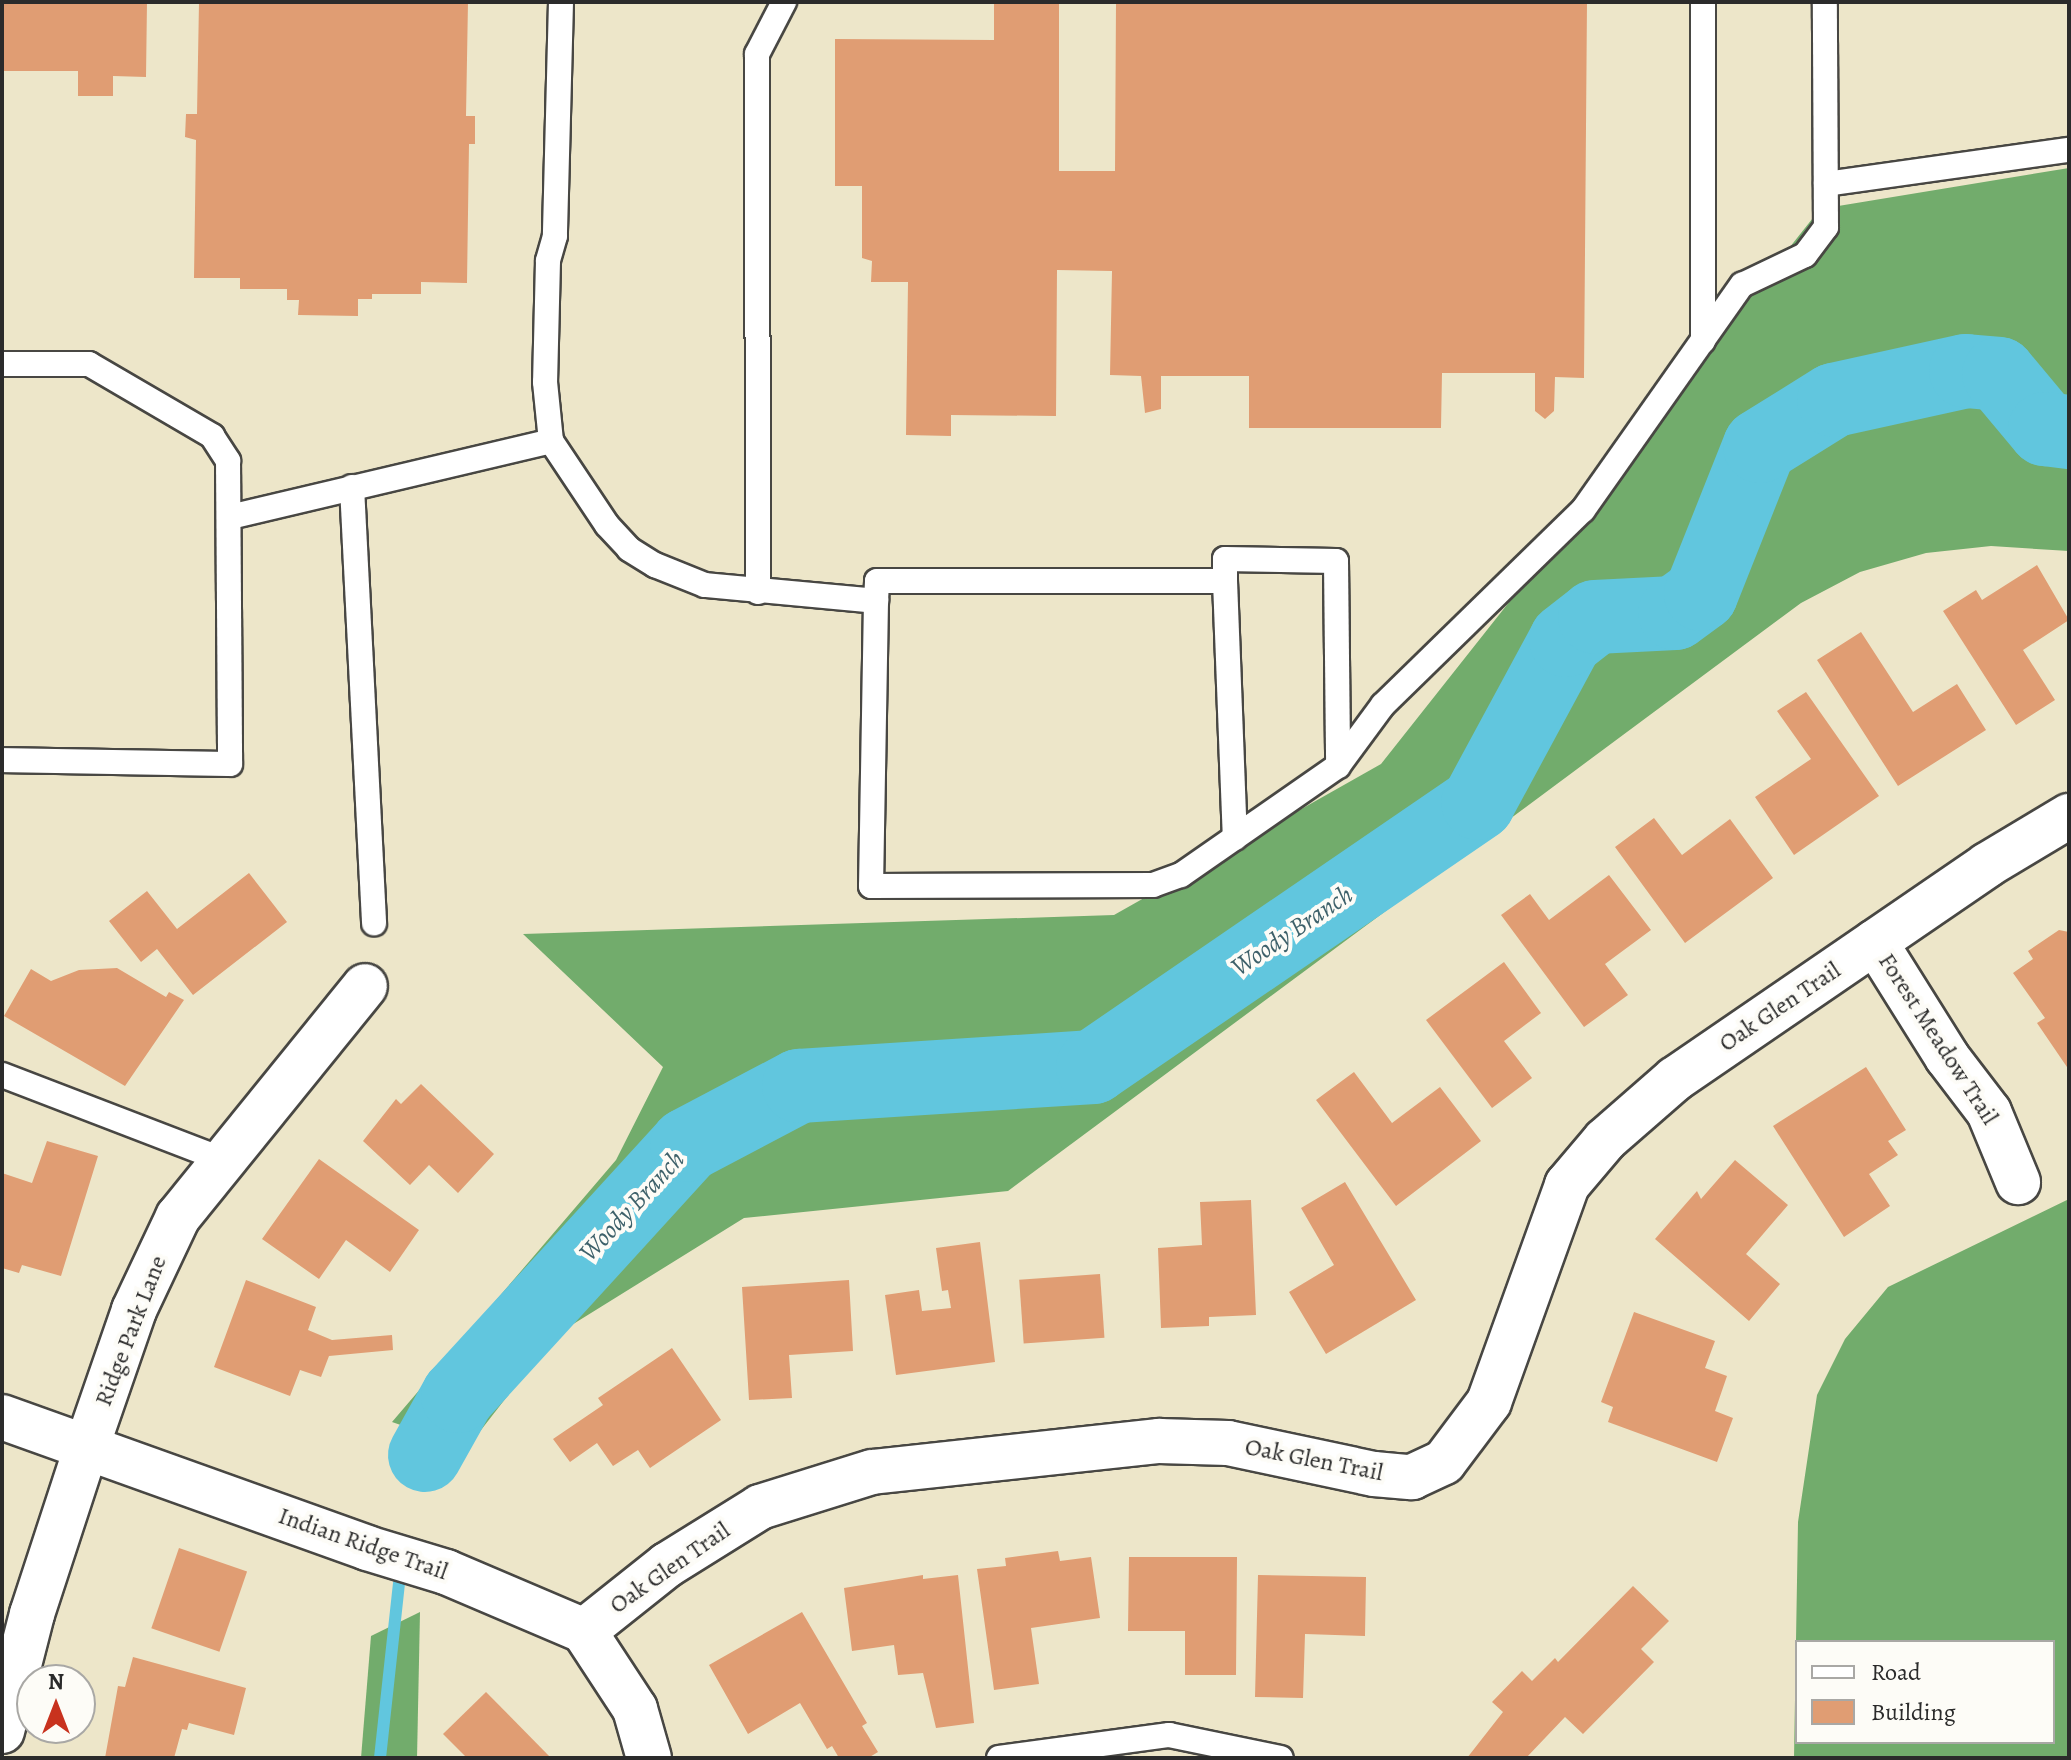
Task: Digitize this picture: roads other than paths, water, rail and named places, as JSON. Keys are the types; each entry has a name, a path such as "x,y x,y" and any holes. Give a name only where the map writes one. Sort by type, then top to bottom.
{"street":[{"name":"Oak Glen Trail","path":"584,1631 667,1565 760,1507 872,1472 1159,1441 1228,1443 1386,1475 1412,1477 1444,1462 1489,1402 1567,1185 1605,1140 1675,1079 1875,942 2069,816"},
{"name":"Forest Meadow Trail","path":"1875,942 1947,1057 1989,1112 2018,1182"},
{"name":"Ridge Park Lane","path":"2,1731 32,1614 87,1446 140,1297 178,1217 221,1159 365,986"},
{"name":"Indian Ridge Trail","path":"2,1417 367,1548 446,1572 584,1631"},
{"path":"584,1631 635,1709 649,1758"}],"lane":[{"path":"561,2 555,236 548,261 545,382 551,441 629,549 705,585 876,601"},
{"path":"758,592 757,54 784,2"},
{"path":"1703,2 1703,341"},
{"path":"1225,581 877,581 871,886 1153,885 1181,875 1338,766 1383,705 1583,510 1742,285 1805,255 1826,227 1825,2"},
{"path":"1826,184 2069,150"},
{"path":"2,364 89,364 212,436 228,461 230,764 2,760"},
{"path":"230,517 551,441"},
{"path":"352,487 374,923"},
{"path":"1235,838 1225,559 1336,561 1338,766"},
{"path":"2,1075 221,1159"},
{"path":"999,1758 1169,1735 1281,1758"}],"waterway":[{"name":"Woody Branch","path":"425,1455 458,1396 687,1145 799,1086 1093,1067 1478,803 1566,640 1595,617 1675,613 1701,594 1760,446 1834,400 1966,371 1999,374 2045,429 2069,432"},
{"name":"Woody Branch","path":"380,1758 399,1583"}]}
